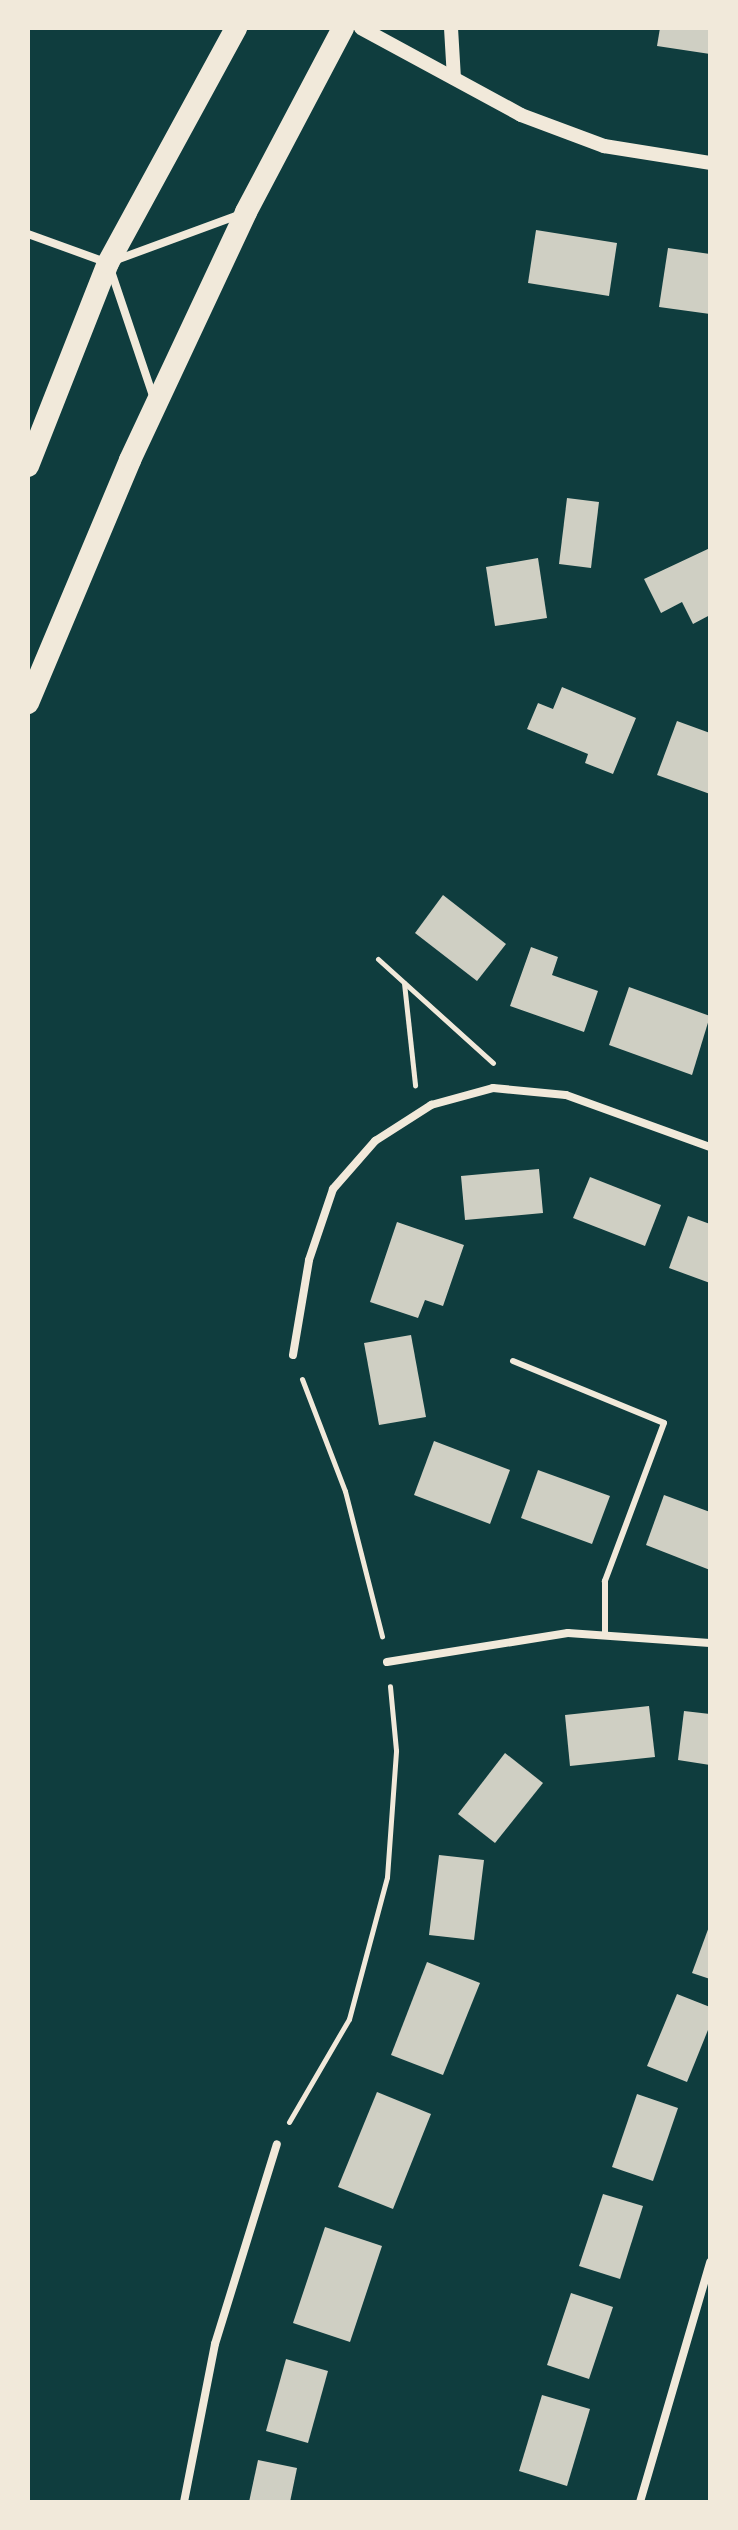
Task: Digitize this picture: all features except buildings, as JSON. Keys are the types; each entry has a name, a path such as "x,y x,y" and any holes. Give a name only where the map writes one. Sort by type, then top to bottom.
{"highway":[{"path":"28,466 108,263 236,28"},
{"path":"28,703 156,405 246,212 343,28"}],"street":[{"path":"361,28 521,115 604,146 710,163"},
{"path":"451,28 454,78"},
{"path":"28,234 108,263 246,212"},
{"path":"108,263 156,405"},
{"path":"293,1355 309,1260 333,1189 375,1141 417,1113 493,1088 566,1095 710,1147"},
{"path":"387,1662 568,1633 710,1643"},
{"path":"184,2502 215,2344 277,2144"},
{"path":"640,2502 709,2266"}],"lane":[{"path":"513,1361 664,1423 605,1581 605,1635"}],"path":[{"path":"378,959 524,1091"},
{"path":"403,981 417,1113"},
{"path":"277,2144 349,2019 387,1877 396,1750 387,1662 345,1491 293,1355"}]}
